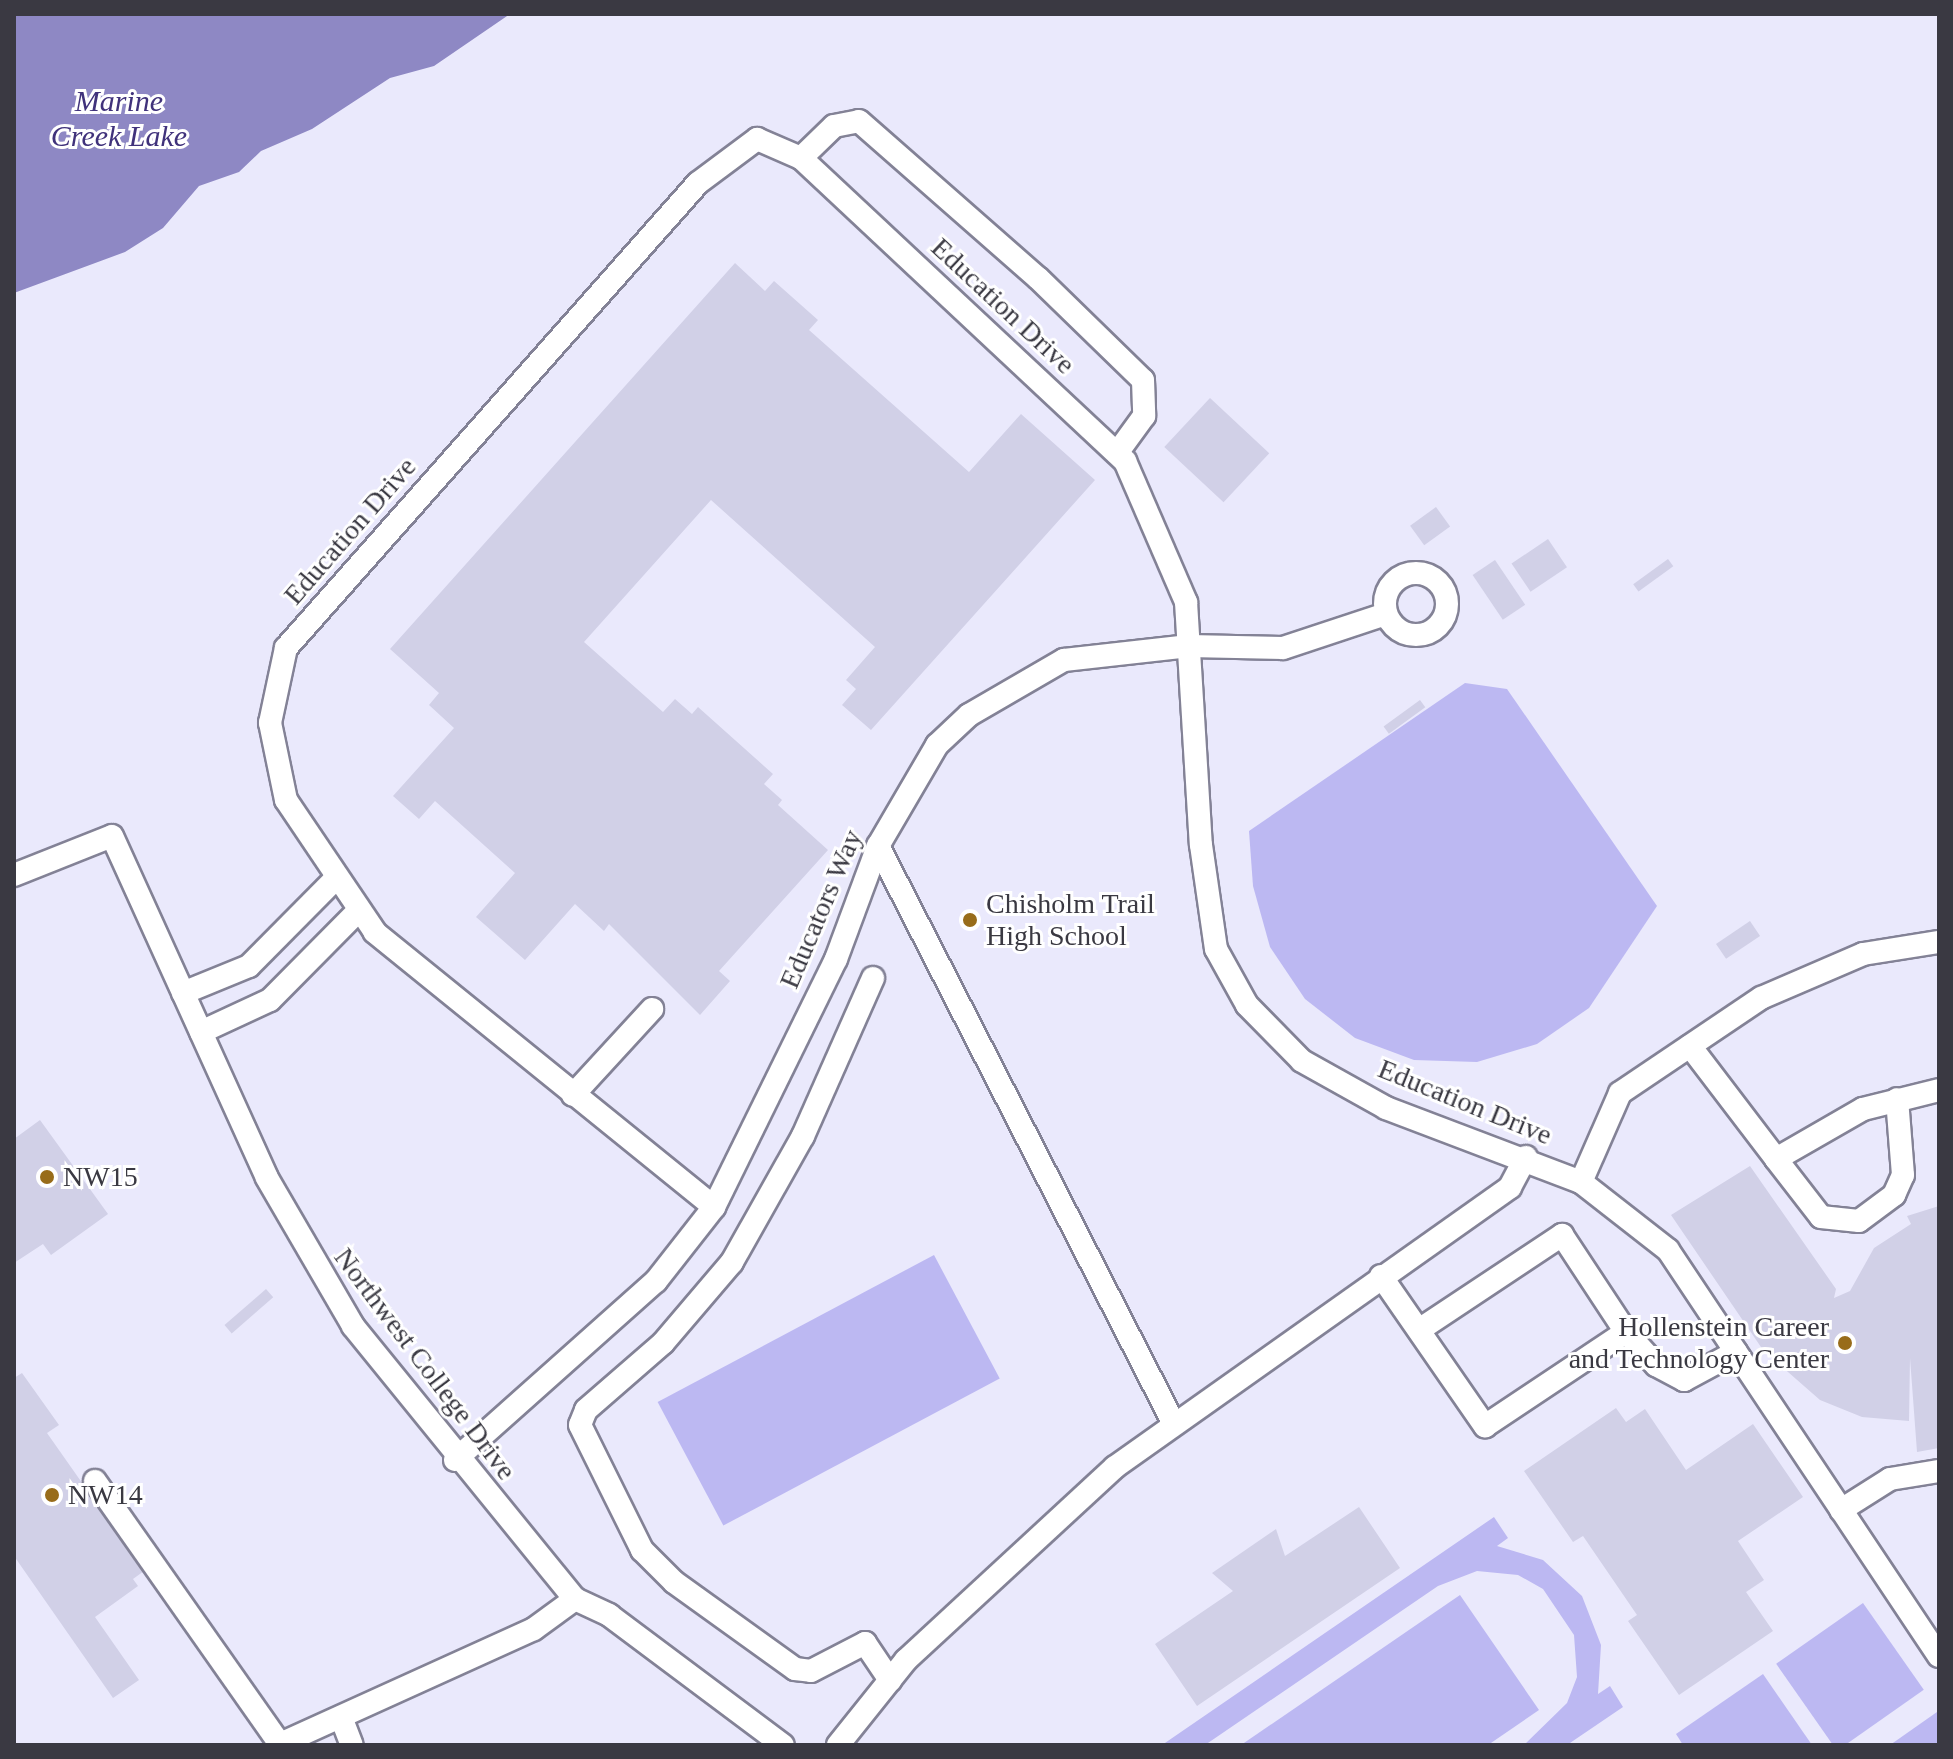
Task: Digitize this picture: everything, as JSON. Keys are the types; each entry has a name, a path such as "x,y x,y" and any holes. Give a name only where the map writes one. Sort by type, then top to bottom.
{"street":[{"path":"801,158 834,126 859,121 1038,278 1143,380 1144,416 1117,453"},
{"name":"Education Drive","path":"714,1207 375,932 286,800 270,723 286,648 730,153 757,139 801,158 1117,453 1157,523 1186,602 1216,949 1247,1005 1302,1061 1386,1108 1526,1157 1581,1182 1668,1250 1939,1656"},
{"name":"Educators Way","path":"455,1460 656,1281 714,1207 836,959 878,846 937,745 1005,690 1064,660 1189,646 1283,648 1386,614"},
{"name":"Northwest College Drive","path":"14,875 112,836 306,1252 455,1460 575,1599 609,1615 783,1745"},
{"path":"878,846 1173,1422"},
{"path":"183,993 249,966 337,877"},
{"path":"201,1032 270,1000 359,910"},
{"path":"1581,1182 1620,1093 1761,998 1829,966 1896,945 1939,942"},
{"path":"873,978 803,1136 732,1262 663,1343 586,1410 580,1425 642,1550 674,1582 795,1669 811,1671 865,1643 890,1680"},
{"path":"573,1095 652,1009"},
{"path":"1690,1046 1821,1217 1859,1221 1885,1204 1903,1175 1897,1099"},
{"path":"1776,1159 1897,1099 1939,1090"},
{"path":"838,1745 890,1680 979,1588 1173,1422 1510,1187 1526,1157"},
{"path":"1419,1330 1562,1235 1626,1332 1656,1365 1684,1380 1736,1352"},
{"path":"1381,1276 1485,1426 1626,1332"},
{"path":"1841,1510 1890,1479 1939,1471"},
{"path":"95,1481 279,1744 463,1662 500,1655 575,1599"},
{"path":"341,1717 352,1745"}],"shaded area":[{"path":"1465,683 1507,689 1657,906 1589,1008 1537,1044 1477,1062 1414,1060 1355,1038 1305,999 1270,947 1253,886 1249,831"},
{"path":"934,1255 1000,1379 723,1526 658,1402"},
{"path":"1494,1517 1508,1538 1497,1546 1543,1560 1582,1596 1601,1645 1598,1694 1610,1686 1623,1707 1567,1745 1524,1745 1567,1703 1577,1677 1574,1635 1543,1589 1518,1575 1477,1571 1438,1586 1205,1745 1162,1745"},
{"path":"1460,1595 1539,1710 1488,1745 1241,1745"},
{"path":"1863,1603 1924,1690 1845,1745 1833,1745 1776,1664"},
{"path":"1763,1674 1812,1745 1683,1745 1676,1734"},
{"path":"1937,1712 1939,1745 1890,1745"}],"water":[{"name":"Marine Creek Lake","path":"14,14 510,14 434,66 390,78 312,129 261,151 239,172 199,186 163,228 125,252 14,293"}],"building":[{"path":"735,263 765,291 774,281 818,320 809,330 969,472 1021,414 1095,480 871,730 842,705 856,689 846,680 875,647 711,500 584,642 663,712 675,699 692,714 698,707 773,774 764,784 782,800 778,805 828,850 719,971 730,981 700,1015 609,924 604,931 575,904 525,960 476,917 515,873 435,801 419,819 393,796 454,728 429,705 439,693 390,649"},
{"path":"1210,398 1269,453 1224,502 1164,447"},
{"path":"1436,507 1450,526 1424,545 1410,526"},
{"path":"1548,539 1567,567 1531,592 1512,564"},
{"path":"1668,559 1673,566 1639,592 1633,584"},
{"path":"1495,560 1525,605 1503,620 1473,575"},
{"path":"1420,700 1425,707 1389,734 1384,726"},
{"path":"1750,921 1760,936 1726,959 1716,944"},
{"name":"NW15","path":"40,1120 108,1214 51,1255 43,1244 14,1263 14,1139"},
{"path":"1750,1166 1836,1289 1834,1298 1850,1291 1874,1248 1911,1224 1907,1216 1939,1206 1939,1448 1917,1452 1910,1358 1909,1421 1862,1417 1820,1400 1763,1350 1671,1215"},
{"path":"266,1289 273,1297 232,1333 224,1325"},
{"name":"NW14","path":"22,1373 59,1425 47,1433 144,1571 133,1579 138,1586 95,1617 139,1680 113,1698 14,1556 14,1378"},
{"path":"1616,1408 1626,1422 1645,1409 1686,1470 1753,1424 1803,1497 1738,1541 1764,1580 1746,1592 1773,1631 1679,1695 1628,1621 1637,1615 1583,1536 1573,1542 1524,1471"},
{"path":"1359,1507 1400,1568 1197,1706 1155,1644 1233,1591 1212,1573 1276,1529 1285,1556"}],"place":[{"name":"Chisholm Trail High School","path":"970,920"},
{"name":"NW15","path":"47,1177"},
{"name":"Hollenstein Career and Technology Center","path":"1845,1343"},
{"name":"NW14","path":"52,1495"}]}
